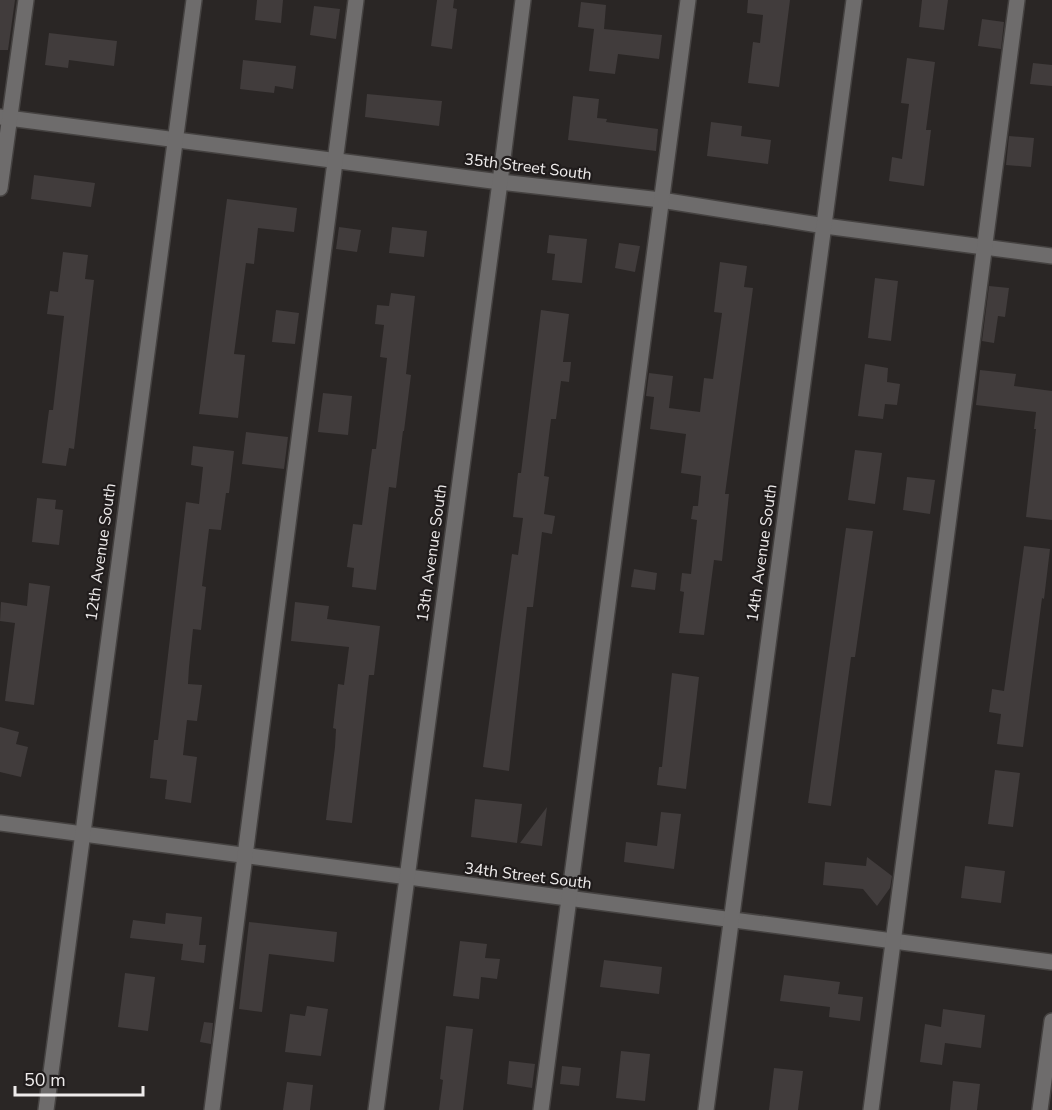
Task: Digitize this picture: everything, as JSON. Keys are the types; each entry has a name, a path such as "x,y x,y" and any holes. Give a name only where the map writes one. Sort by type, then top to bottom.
{"street":[{"path":"0,188 5,117 26,0"},
{"name":"12th Avenue South","path":"46,1110 81,833 194,0"},
{"path":"212,1110 356,0"},
{"name":"13th Avenue South","path":"376,1110 523,0"},
{"path":"541,1110 688,0"},
{"name":"14th Avenue South","path":"706,1110 854,0"},
{"path":"871,1110 1017,0"},
{"name":"35th Street South","path":"5,117 500,182 661,200 825,226 1052,256"},
{"name":"34th Street South","path":"0,823 1052,962"},
{"path":"1040,1110 1052,1021"}],"building":[{"path":"0,0 15,0 8,50 0,50"},
{"path":"257,0 283,0 281,23 255,20"},
{"path":"437,0 454,0 453,8 457,9 452,49 431,46"},
{"path":"748,0 790,0 779,87 748,83 753,42 760,43 763,15 747,13"},
{"path":"922,0 948,0 944,30 919,27"},
{"path":"581,2 606,5 604,29 662,35 659,59 618,54 615,74 589,71 594,29 578,27"},
{"path":"314,6 340,9 336,39 310,35"},
{"path":"982,19 1004,22 1001,49 978,46"},
{"path":"49,33 117,41 114,66 69,60 68,68 45,65"},
{"path":"907,58 935,62 926,130 931,130 924,186 889,181 892,157 902,159 909,104 901,103"},
{"path":"243,60 296,66 293,89 275,86 274,93 240,89"},
{"path":"1033,63 1052,65 1052,86 1030,84"},
{"path":"367,94 442,101 439,126 365,117"},
{"path":"573,96 599,99 597,118 607,119 606,122 658,129 656,151 568,140"},
{"path":"711,122 742,126 741,136 771,140 768,164 707,156"},
{"path":"1009,136 1034,138 1031,167 1006,165"},
{"path":"34,175 95,183 91,207 31,199"},
{"path":"227,199 297,208 294,232 258,228 254,264 246,263 234,354 245,355 238,418 199,414"},
{"path":"339,227 361,230 357,252 336,249"},
{"path":"392,227 427,231 424,257 389,253"},
{"path":"549,235 587,239 582,283 552,280 555,254 547,253"},
{"path":"619,243 640,246 635,272 615,268"},
{"path":"63,252 88,255 85,279 94,280 74,449 69,448 66,466 42,463 49,410 53,410 64,316 47,314 50,291 58,292"},
{"path":"720,262 747,266 744,287 753,288 725,494 729,494 722,561 714,560 704,635 679,633 684,592 680,591 682,573 691,574 697,520 691,519 693,506 698,506 701,476 681,473 686,434 650,429 654,397 646,396 649,373 673,376 669,408 700,412 704,378 713,379 722,313 714,312"},
{"path":"875,278 898,281 891,341 868,338"},
{"path":"989,286 1009,288 1005,317 998,316 994,343 982,341"},
{"path":"391,293 415,296 406,374 411,375 404,431 396,488 389,487 376,590 352,587 354,568 347,567 353,524 362,525 372,449 376,449 387,358 380,357 384,325 375,324 377,305 389,306"},
{"path":"276,310 299,313 295,344 272,342"},
{"path":"541,310 569,314 563,362 571,362 569,382 561,381 556,419 551,419 544,476 549,477 544,514 555,516 552,534 542,532 533,607 527,607 509,771 483,767 512,554 518,555 523,518 513,517 518,473 521,473"},
{"path":"865,364 888,368 887,382 900,384 897,405 885,404 883,419 858,416"},
{"path":"980,370 1016,374 1014,386 1052,391 1052,520 1026,517 1036,412 976,405"},
{"path":"323,393 352,396 348,435 318,432"},
{"path":"246,432 288,437 284,469 242,464"},
{"path":"193,446 234,451 229,493 226,493 221,530 209,529 202,586 206,587 201,630 193,629 188,684 202,685 197,721 187,720 183,755 197,757 191,803 165,799 167,780 150,778 154,740 158,740 186,502 199,504 203,467 191,465"},
{"path":"855,450 882,453 875,504 848,500"},
{"path":"907,477 935,480 930,514 903,510"},
{"path":"37,498 56,500 55,509 63,510 59,545 32,542"},
{"path":"846,528 873,531 855,657 851,657 831,806 808,803"},
{"path":"1024,546 1050,549 1023,747 997,744 1001,714 989,712 992,689 1004,691"},
{"path":"634,569 657,573 655,590 631,587"},
{"path":"29,583 50,586 34,705 5,701 15,623 0,621 1,602 27,606"},
{"path":"295,602 329,606 327,619 380,626 374,675 369,675 352,823 326,820 335,747 336,729 333,728 338,684 344,685 349,647 291,641"},
{"path":"672,673 699,677 686,789 657,785 659,767 662,767"},
{"path":"0,727 19,732 16,744 28,747 21,777 0,772"},
{"path":"995,770 1020,773 1013,827 988,824"},
{"path":"475,799 522,804 517,843 471,837"},
{"path":"547,807 542,846 520,843"},
{"path":"661,812 681,814 674,869 624,862 626,842 657,846"},
{"path":"867,857 892,876 890,888 877,906 863,889 823,885 825,862 866,866"},
{"path":"965,866 1005,871 1001,903 961,898"},
{"path":"166,913 202,917 199,945 206,945 204,963 181,960 183,944 130,938 133,920 165,924"},
{"path":"249,922 337,932 334,962 269,954 262,1012 239,1009"},
{"path":"460,941 487,944 485,958 500,959 497,979 481,977 479,999 453,996"},
{"path":"604,960 662,967 659,994 600,987"},
{"path":"125,973 155,977 148,1031 118,1027"},
{"path":"784,975 840,982 838,994 863,997 860,1021 829,1017 830,1007 780,1001"},
{"path":"307,1006 328,1009 321,1056 285,1052 290,1014 305,1016"},
{"path":"943,1009 985,1015 981,1048 945,1043 942,1065 920,1062 925,1024 941,1027"},
{"path":"204,1022 213,1023 211,1044 200,1042"},
{"path":"446,1026 473,1029 463,1110 439,1110"},
{"path":"621,1051 650,1054 645,1101 616,1098"},
{"path":"509,1061 535,1064 532,1088 507,1084"},
{"path":"562,1066 581,1068 579,1086 560,1084"},
{"path":"774,1068 803,1071 798,1110 769,1110"},
{"path":"953,1081 980,1084 977,1110 950,1110"},
{"path":"287,1082 313,1085 310,1110 283,1110"}]}
